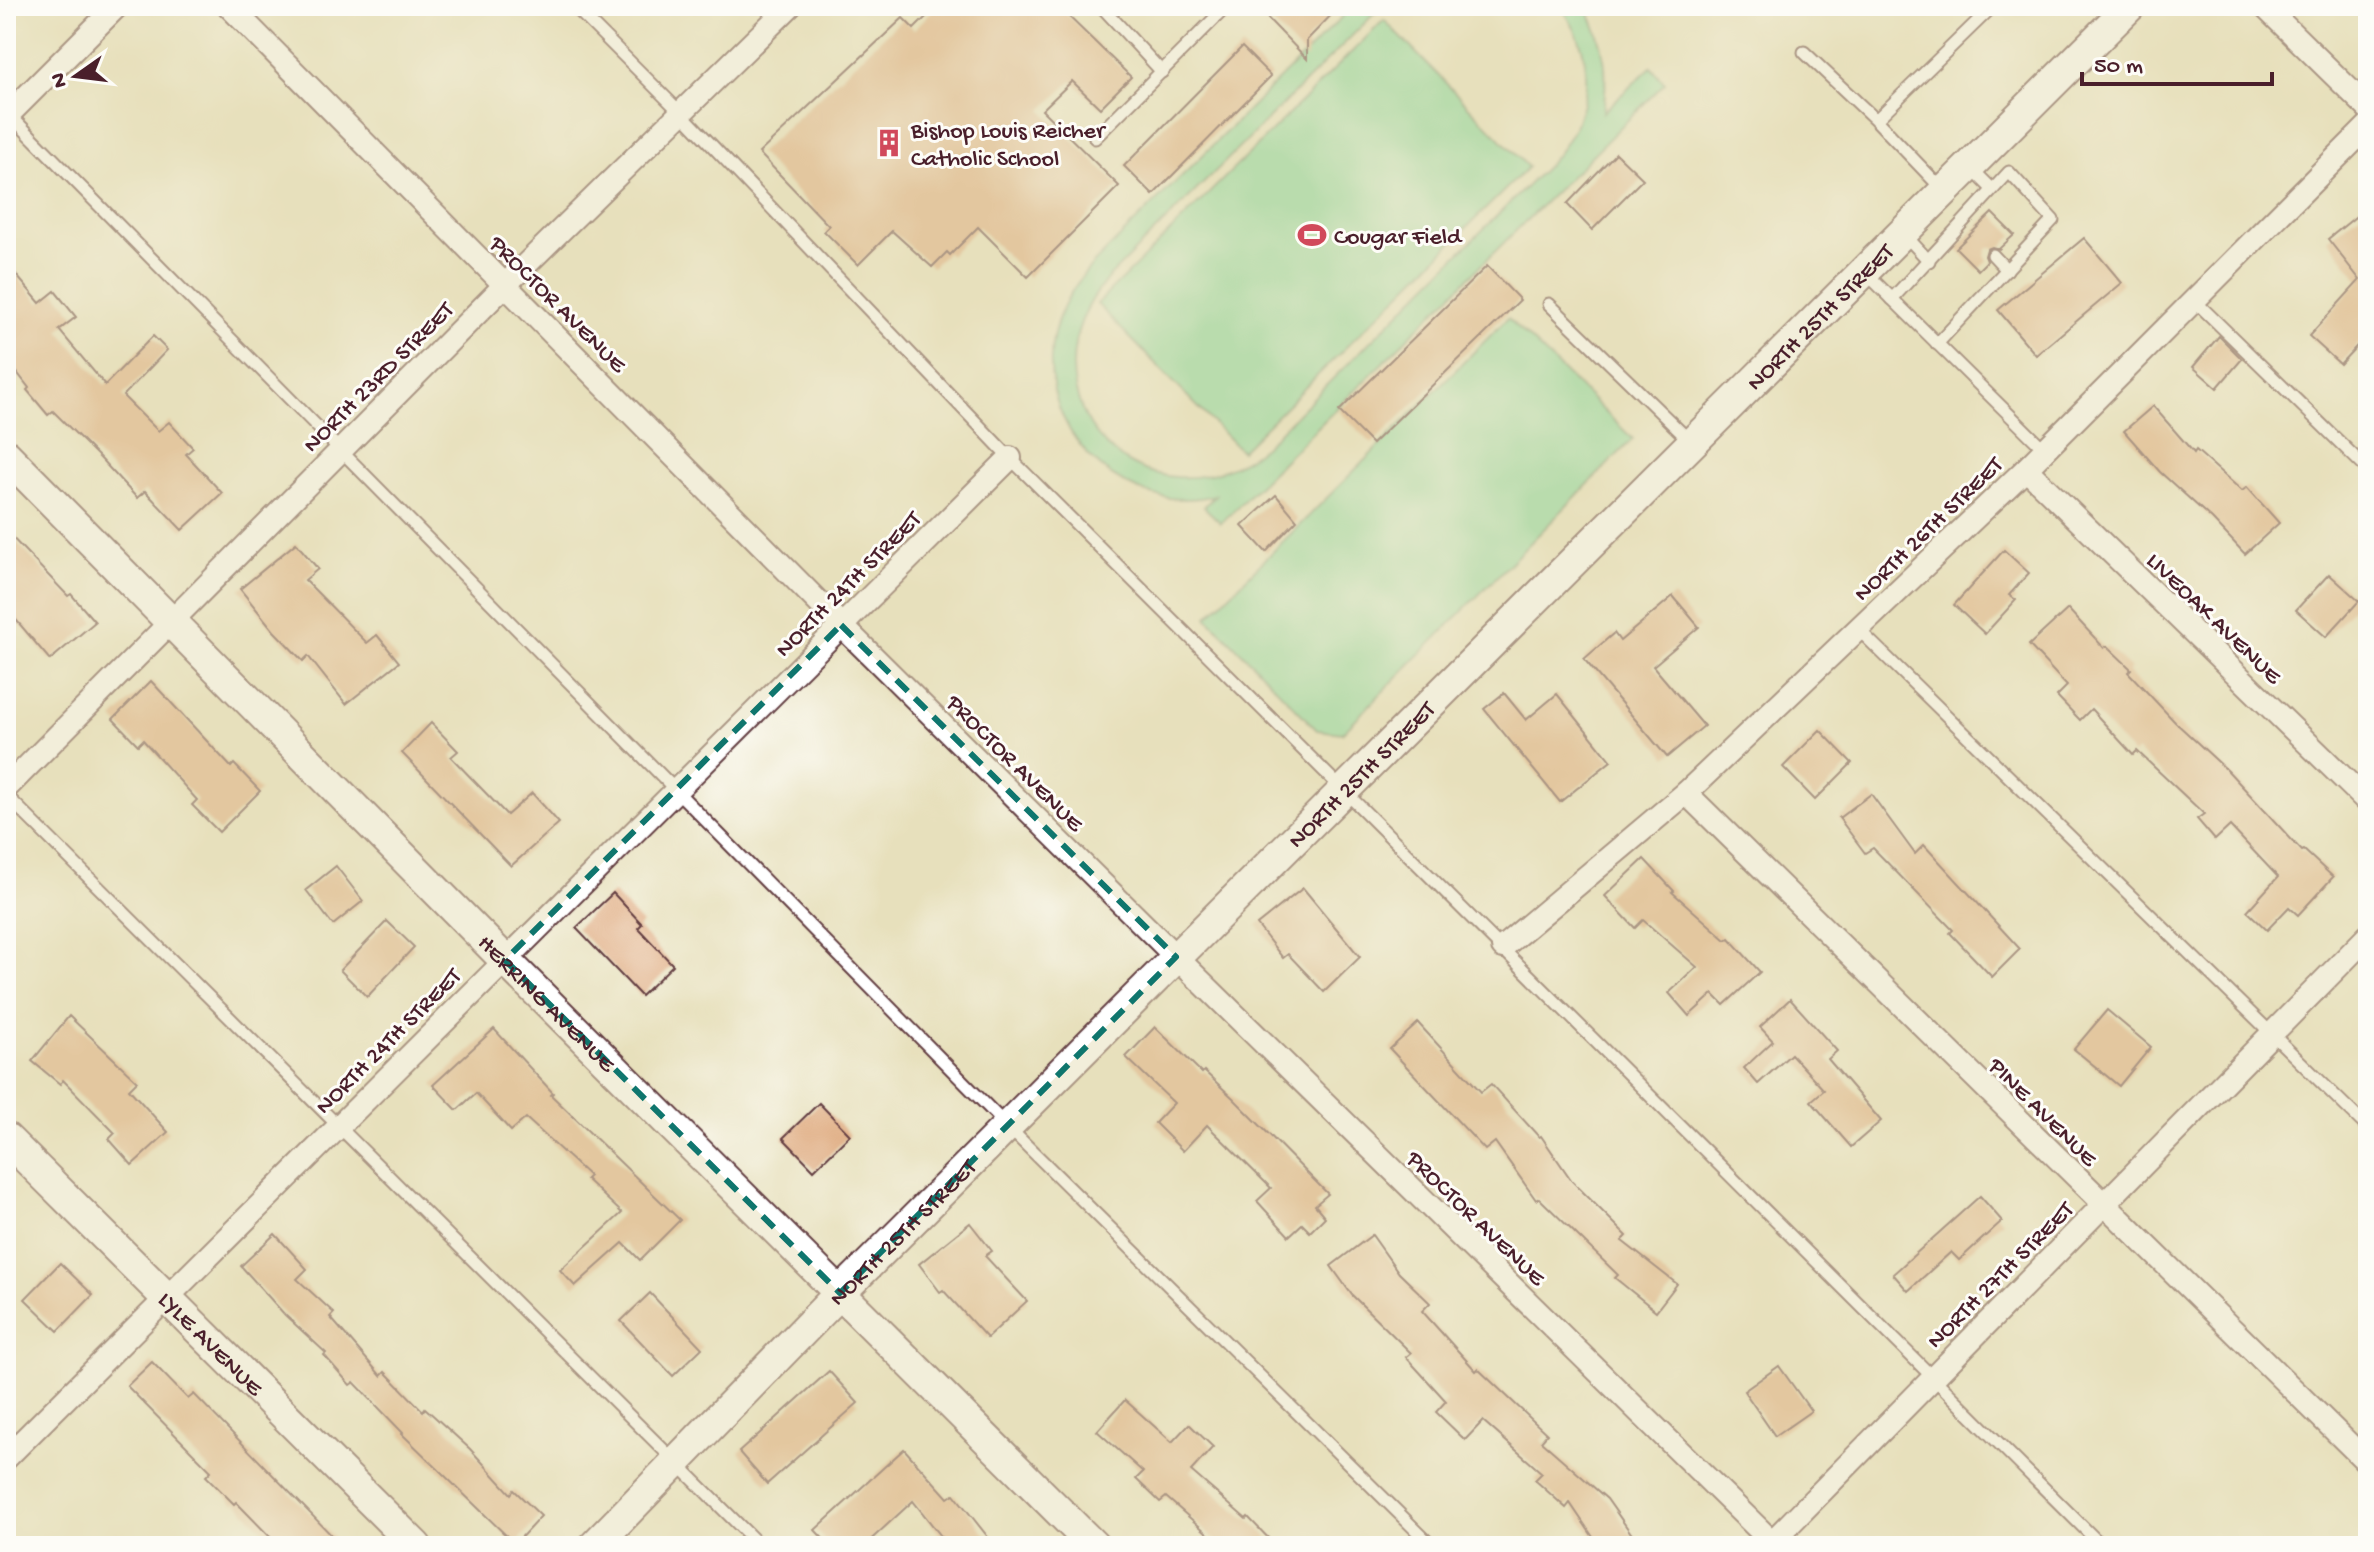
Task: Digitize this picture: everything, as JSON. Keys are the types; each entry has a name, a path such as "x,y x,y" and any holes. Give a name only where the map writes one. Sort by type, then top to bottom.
{"main road":[{"name":"NORTH 25TH STREET","path":"594,1546 840,1293 2130,6"},
{"name":"HERRING AVENUE","path":"6,455 505,960 1094,1546"},
{"name":"LYLE AVENUE","path":"6,1138 416,1546"}],"street":[{"path":"7,114 117,6"},
{"name":"PROCTOR AVENUE","path":"229,6 841,625 1772,1545"},
{"name":"NORTH 23RD STREET","path":"6,788 505,285 790,6"},
{"path":"2264,6 2368,108"},
{"name":"NORTH 26TH STREET","path":"1503,947 1686,793 2026,469 2368,126"},
{"name":"NORTH 24TH STREET","path":"6,1458 1010,458"},
{"name":"LIVEOAK AVENUE","path":"2026,469 2368,802"},
{"name":"PINE AVENUE","path":"1686,793 2368,1463"},
{"name":"NORTH 27TH STREET","path":"1772,1545 2368,936"}],"lane":[{"path":"574,6 681,113 1010,458 2102,1546"},
{"path":"1101,6 1162,72"},
{"path":"1095,138 1227,6"},
{"path":"1876,120 1993,6"},
{"path":"1804,52 1876,120 1944,191"},
{"path":"7,114 342,449 1007,1126 1432,1546"},
{"path":"1969,166 1992,189"},
{"path":"1892,299 2009,172 2053,220 1937,344"},
{"path":"1962,223 1972,233"},
{"path":"1903,232 1929,261"},
{"path":"1993,255 2007,270"},
{"path":"1864,271 2045,450"},
{"path":"2194,300 2368,470"},
{"path":"1549,304 1692,442"},
{"path":"1858,629 2368,1128"},
{"path":"6,795 760,1546"}],"highlighted area":[{"path":"841,625 1176,957 840,1293 505,960"}],"green space":[{"path":"1353,6 1382,6 1108,278 1081,323 1073,368 1082,409 1104,442 1136,466 1175,477 1219,472 1264,447 1551,162 1575,125 1586,86 1586,66 1581,46 1560,6 1586,6 1592,20 1604,58 1606,83 1603,112 1651,67 1665,83 1221,523 1204,507 1215,495 1184,499 1153,495 1125,483 1100,466 1079,444 1063,418 1053,388 1051,357 1058,319 1076,284 1093,264"},
{"name":"Cougar Field","path":"1384,20 1528,167 1241,451 1097,304"},
{"path":"1508,318 1633,439 1342,733 1317,730 1207,617"}],"building":[{"name":"Bishop Louis Reicher Catholic School","path":"937,6 1058,6 1131,77 1100,108 1072,81 1042,110 1119,186 1028,277 978,227 950,255 947,252 932,267 892,231 858,265 824,231 829,226 759,153 903,18 914,29"},
{"path":"1256,6 1340,6 1307,40 1307,59"},
{"path":"1242,47 1271,76 1153,195 1124,166"},
{"path":"1616,153 1643,179 1592,230 1567,204"},
{"path":"1992,213 2014,235 1999,249 1987,249 1987,261 1978,270 1956,248"},
{"path":"2359,214 2368,226 2368,334 2340,364 2309,336 2360,280 2328,239"},
{"path":"2084,238 2122,283 2036,355 1998,310"},
{"path":"6,263 40,303 55,291 76,317 59,330 105,385 153,336 167,350 123,396 158,431 169,422 193,448 186,454 222,493 182,530 145,491 137,498 53,411 48,415 27,390 29,388 6,358"},
{"path":"1487,266 1520,300 1372,444 1339,411"},
{"path":"2219,336 2242,359 2217,388 2193,367"},
{"path":"2153,406 2194,453 2196,450 2242,491 2247,487 2279,523 2245,554 2160,472 2124,431"},
{"path":"1276,495 1297,520 1266,552 1242,526"},
{"path":"6,531 68,596 71,594 95,622 50,660 6,608"},
{"path":"296,543 318,569 305,580 367,643 377,635 399,662 346,704 308,656 303,661 240,589"},
{"path":"2004,550 2029,573 2009,595 2016,600 1985,634 1954,605"},
{"path":"2329,574 2359,601 2326,637 2296,610"},
{"path":"1673,596 1699,627 1653,666 1704,726 1667,757 1584,659 1614,633 1620,641"},
{"path":"2068,609 2104,648 2107,646 2131,669 2128,672 2175,722 2228,771 2302,851 2333,877 2298,915 2289,907 2267,930 2247,911 2278,877 2230,826 2215,840 2197,819 2204,814 2137,751 2133,755 2091,709 2080,720 2057,696 2067,686 2029,645"},
{"path":"151,681 231,767 234,764 260,791 219,832 192,805 197,800 143,740 138,745 113,719"},
{"path":"1504,693 1526,720 1557,694 1611,761 1560,802 1484,709"},
{"path":"431,723 458,751 451,757 507,815 532,793 559,823 511,866 402,753"},
{"path":"1820,730 1852,763 1815,800 1783,767"},
{"path":"1871,794 1915,854 1924,845 2020,949 1992,977 1950,933 1953,930 1873,848 1865,853 1839,818"},
{"path":"1644,859 1672,892 1726,940 1729,938 1760,972 1724,1005 1713,994 1689,1016 1669,993 1697,967 1643,920 1635,928 1605,896"},
{"path":"336,866 363,901 333,925 306,890"},
{"path":"1303,888 1360,957 1324,992 1288,954 1283,958 1257,925"},
{"path":"613,893 642,924 638,928 673,965 641,996 576,928"},
{"path":"387,921 414,947 367,997 340,970"},
{"path":"1790,999 1837,1051 1828,1059 1881,1121 1851,1147 1811,1101 1824,1090 1791,1054 1758,1084 1744,1068 1773,1041 1760,1027"},
{"path":"2107,1010 2151,1047 2119,1086 2074,1049"},
{"path":"69,1016 137,1081 129,1089 168,1132 132,1165 109,1139 115,1133 63,1080 60,1084 32,1061"},
{"path":"1418,1023 1481,1092 1491,1084 1541,1136 1572,1181 1627,1236 1622,1241 1677,1284 1656,1311 1615,1278 1618,1275 1539,1198 1536,1200 1495,1142 1485,1150 1390,1049"},
{"path":"1155,1027 1233,1098 1328,1194 1315,1205 1325,1217 1310,1232 1302,1224 1289,1236 1257,1201 1271,1188 1207,1125 1183,1151 1155,1123 1174,1103 1126,1057"},
{"path":"494,1029 553,1093 551,1095 680,1220 640,1260 623,1243 575,1286 560,1270 622,1213 586,1179 589,1176 526,1118 511,1131 476,1093 457,1110 433,1085"},
{"path":"819,1103 850,1135 814,1170 783,1138"},
{"path":"1980,1196 2002,1221 1959,1260 1951,1252 1908,1291 1893,1274"},
{"path":"970,1223 992,1251 985,1256 1027,1301 987,1338 943,1290 940,1292 919,1264"},
{"path":"275,1234 307,1269 297,1279 334,1313 330,1317 381,1376 385,1372 423,1411 425,1408 470,1449 511,1494 514,1490 541,1516 515,1544 402,1434 354,1382 350,1385 324,1355 326,1353 285,1315 241,1266"},
{"path":"1372,1235 1399,1273 1430,1303 1422,1311 1476,1371 1478,1369 1547,1434 1541,1441 1607,1499 1640,1546 1599,1546 1570,1503 1566,1508 1535,1480 1542,1473 1483,1421 1465,1440 1436,1412 1446,1401 1406,1357 1411,1353 1352,1295 1331,1266"},
{"path":"60,1263 93,1295 58,1331 25,1299"},
{"path":"650,1293 702,1348 673,1376 621,1321"},
{"path":"152,1362 188,1399 194,1394 342,1546 279,1546 236,1502 234,1504 206,1476 211,1471 127,1386"},
{"path":"1779,1366 1811,1411 1775,1436 1744,1391"},
{"path":"829,1371 858,1403 767,1484 739,1452"},
{"path":"1125,1400 1172,1442 1189,1424 1213,1447 1191,1471 1246,1519 1248,1517 1276,1546 1222,1546 1166,1497 1160,1502 1136,1479 1143,1472 1097,1431"},
{"path":"904,1449 948,1498 954,1494 995,1546 949,1546 913,1501 864,1546 830,1546 815,1530"}],"place":[{"name":"Bishop Louis Reicher Catholic School","path":"889,143"},
{"name":"Cougar Field","path":"1312,235"}]}
